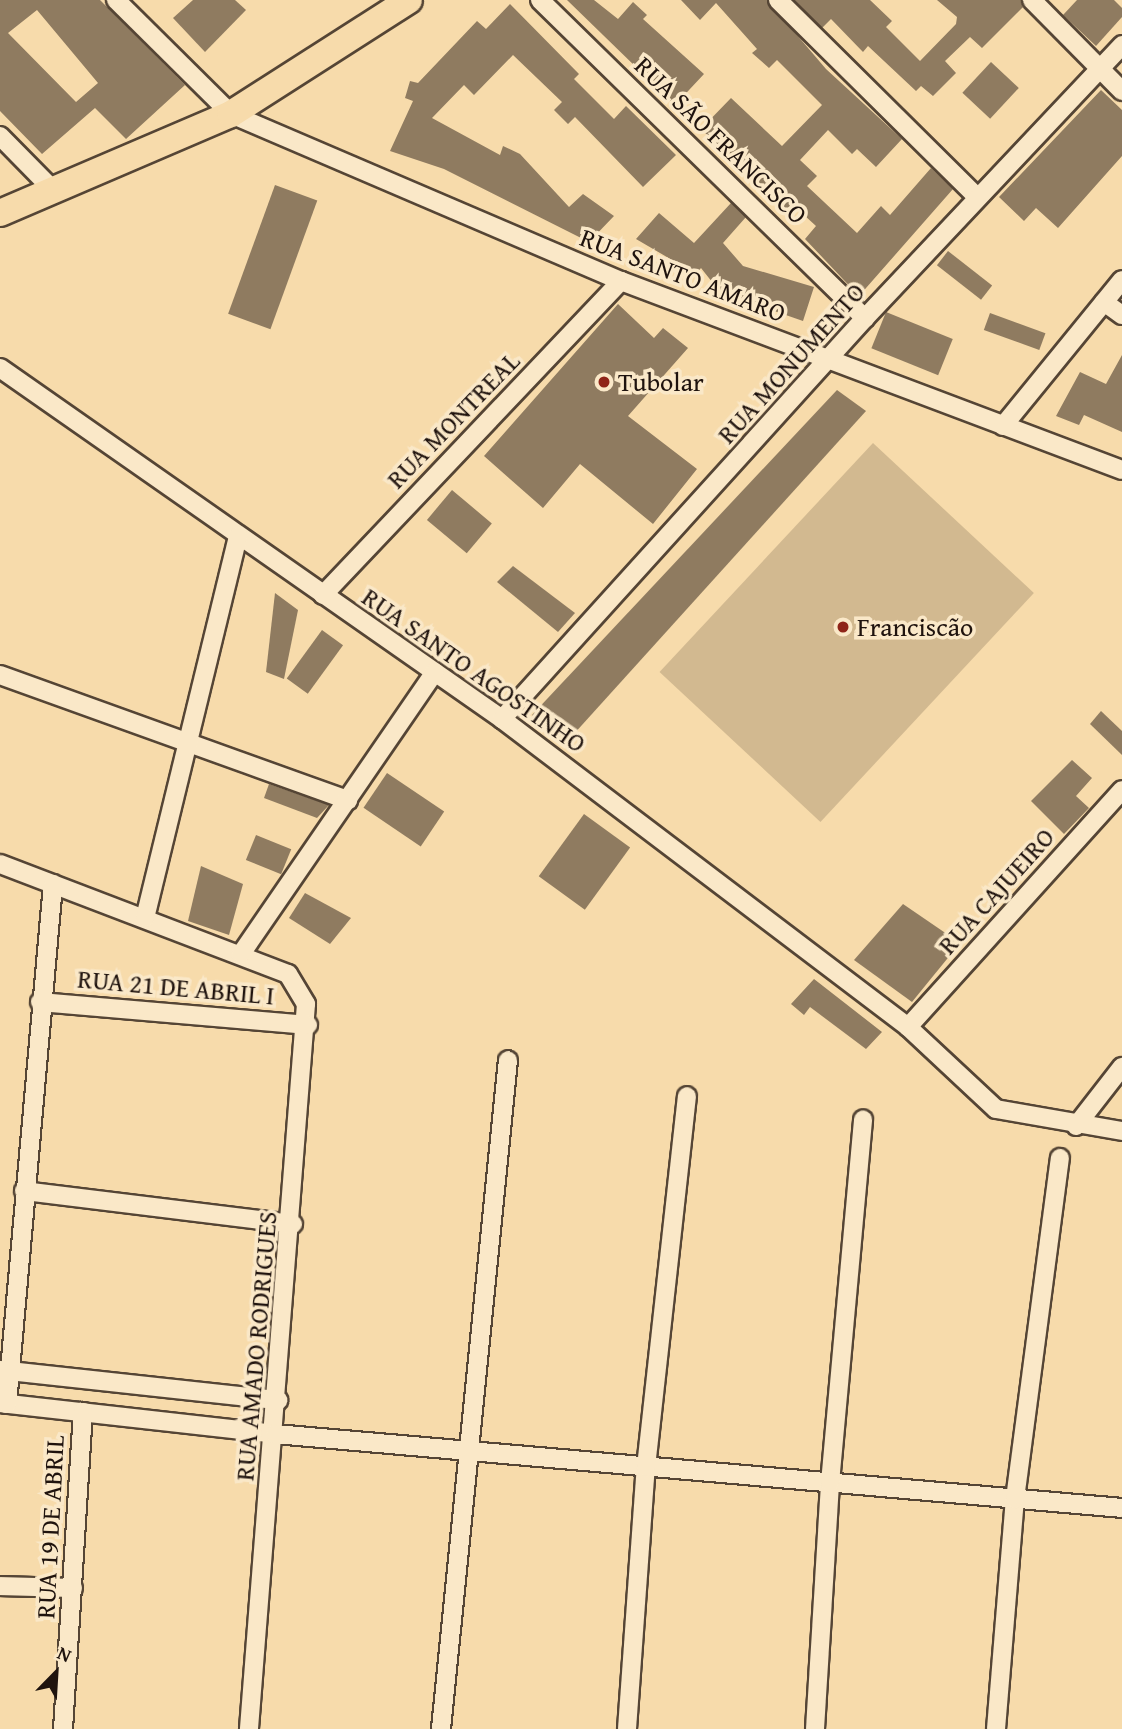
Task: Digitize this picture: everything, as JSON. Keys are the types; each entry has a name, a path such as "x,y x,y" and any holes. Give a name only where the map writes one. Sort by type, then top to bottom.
{"main road":[{"path":"0,213 231,114 409,0"}],"street":[{"path":"116,0 231,114"},
{"name":"RUA SÃO FRANCISCO","path":"540,0 865,318"},
{"path":"778,0 978,198"},
{"path":"1032,0 1122,91"},
{"name":"RUA MONUMENTO","path":"502,719 831,359 865,318 1122,45"},
{"name":"RUA SANTO AMARO","path":"231,114 621,281 1122,470"},
{"path":"0,136 54,191"},
{"path":"1003,426 1122,280"},
{"name":"RUA MONTREAL","path":"323,595 621,281"},
{"path":"1104,302 1122,315"},
{"name":"RUA SANTO AGOSTINHO","path":"0,368 502,719 908,1027 996,1109 1076,1126 1122,1130"},
{"path":"145,918 238,536"},
{"path":"0,864 241,954 435,672"},
{"path":"0,675 190,740 348,800"},
{"name":"RUA CAJUEIRO","path":"908,1027 1122,790"},
{"path":"53,884 3,1403 275,1434 1122,1508"},
{"name":"RUA AMADO RODRIGUES","path":"241,954 288,974 301,987 308,1025 249,1729"},
{"name":"RUA 21 DE ABRIL I","path":"40,1002 308,1025"},
{"path":"441,1729 508,1060"},
{"path":"1076,1126 1122,1067"},
{"path":"627,1729 646,1467 687,1096"},
{"path":"815,1729 830,1483 863,1119"},
{"path":"996,1729 1015,1499 1060,1158"},
{"path":"24,1191 293,1224"},
{"path":"5,1371 278,1400"},
{"name":"RUA 19 DE ABRIL","path":"63,1729 83,1412"},
{"path":"0,1586 73,1588"}],"shaded area":[{"name":"Franciscão","path":"873,443 1034,593 820,822 660,672"}],"building":[{"path":"0,0 100,0 185,85 126,139 95,108 42,154 0,111","holes":["37,10 98,83 76,102 8,33"]},
{"path":"193,0 235,0 246,10 205,52 173,18"},
{"path":"567,0 594,0 618,19 633,2 647,15 643,19 704,74 675,105"},
{"path":"681,0 767,0 826,69 902,139 876,167 857,149 852,154 828,130 800,160 817,176 807,186 857,233 881,206 890,215 931,168 953,189 859,296 805,239 816,226 792,204 786,210 701,129 731,98 782,146 822,105 777,60 769,68 752,53 757,49 716,3 700,20"},
{"path":"794,0 870,0 892,21 886,27 920,61 956,24 957,17 937,0 1021,0 1023,7 982,48 970,37 945,61 956,73 933,96 921,86 916,91 868,46 863,52 831,19 822,28"},
{"path":"1077,0 1114,0 1122,8 1122,17 1096,46 1063,15"},
{"path":"510,4 579,74 574,79 614,119 626,106 676,155 643,187 575,117 568,124 554,110 562,102 513,55 474,95 464,85 432,118 500,155 503,146 520,154 569,207 583,194 614,216 589,242 444,169 390,151 413,101 405,98 410,81 418,83 477,21 486,29"},
{"path":"991,62 1019,88 990,119 962,93"},
{"path":"1101,90 1122,110 1122,156 1058,228 1036,208 1024,221 999,197"},
{"path":"275,185 317,200 270,329 228,314"},
{"path":"731,203 746,217 723,243 743,266 814,287 803,321 720,292 701,268 696,274 636,239 659,213 694,243"},
{"path":"948,251 992,285 981,300 937,265"},
{"name":"Tubolar","path":"618,304 654,338 663,328 688,348 628,416 697,469 653,524 580,464 543,508 484,456"},
{"path":"886,312 953,339 938,375 871,348"},
{"path":"990,313 1045,333 1039,350 984,330"},
{"path":"1122,355 1122,432 1084,415 1079,425 1056,416 1080,372 1106,384"},
{"path":"837,390 866,411 563,746 532,715"},
{"path":"452,490 492,523 467,553 427,520"},
{"path":"513,566 575,613 558,632 497,582"},
{"path":"275,593 298,610 284,679 266,672"},
{"path":"322,630 343,645 308,694 287,679"},
{"path":"1101,711 1122,731 1122,755 1090,724"},
{"path":"1072,760 1092,778 1076,796 1089,808 1064,834 1031,801"},
{"path":"387,773 444,812 421,846 364,808"},
{"path":"269,784 329,805 317,818 264,798"},
{"path":"584,814 630,848 585,910 539,876"},
{"path":"256,835 291,849 281,874 246,860"},
{"path":"201,866 243,884 229,935 188,921"},
{"path":"305,893 351,918 330,944 289,918"},
{"path":"903,904 960,943 912,1002 854,960"},
{"path":"814,979 882,1032 866,1049 810,1007 804,1015 791,1004"}],"place":[{"name":"Tubolar","path":"604,382"},
{"name":"Franciscão","path":"843,627"}]}
